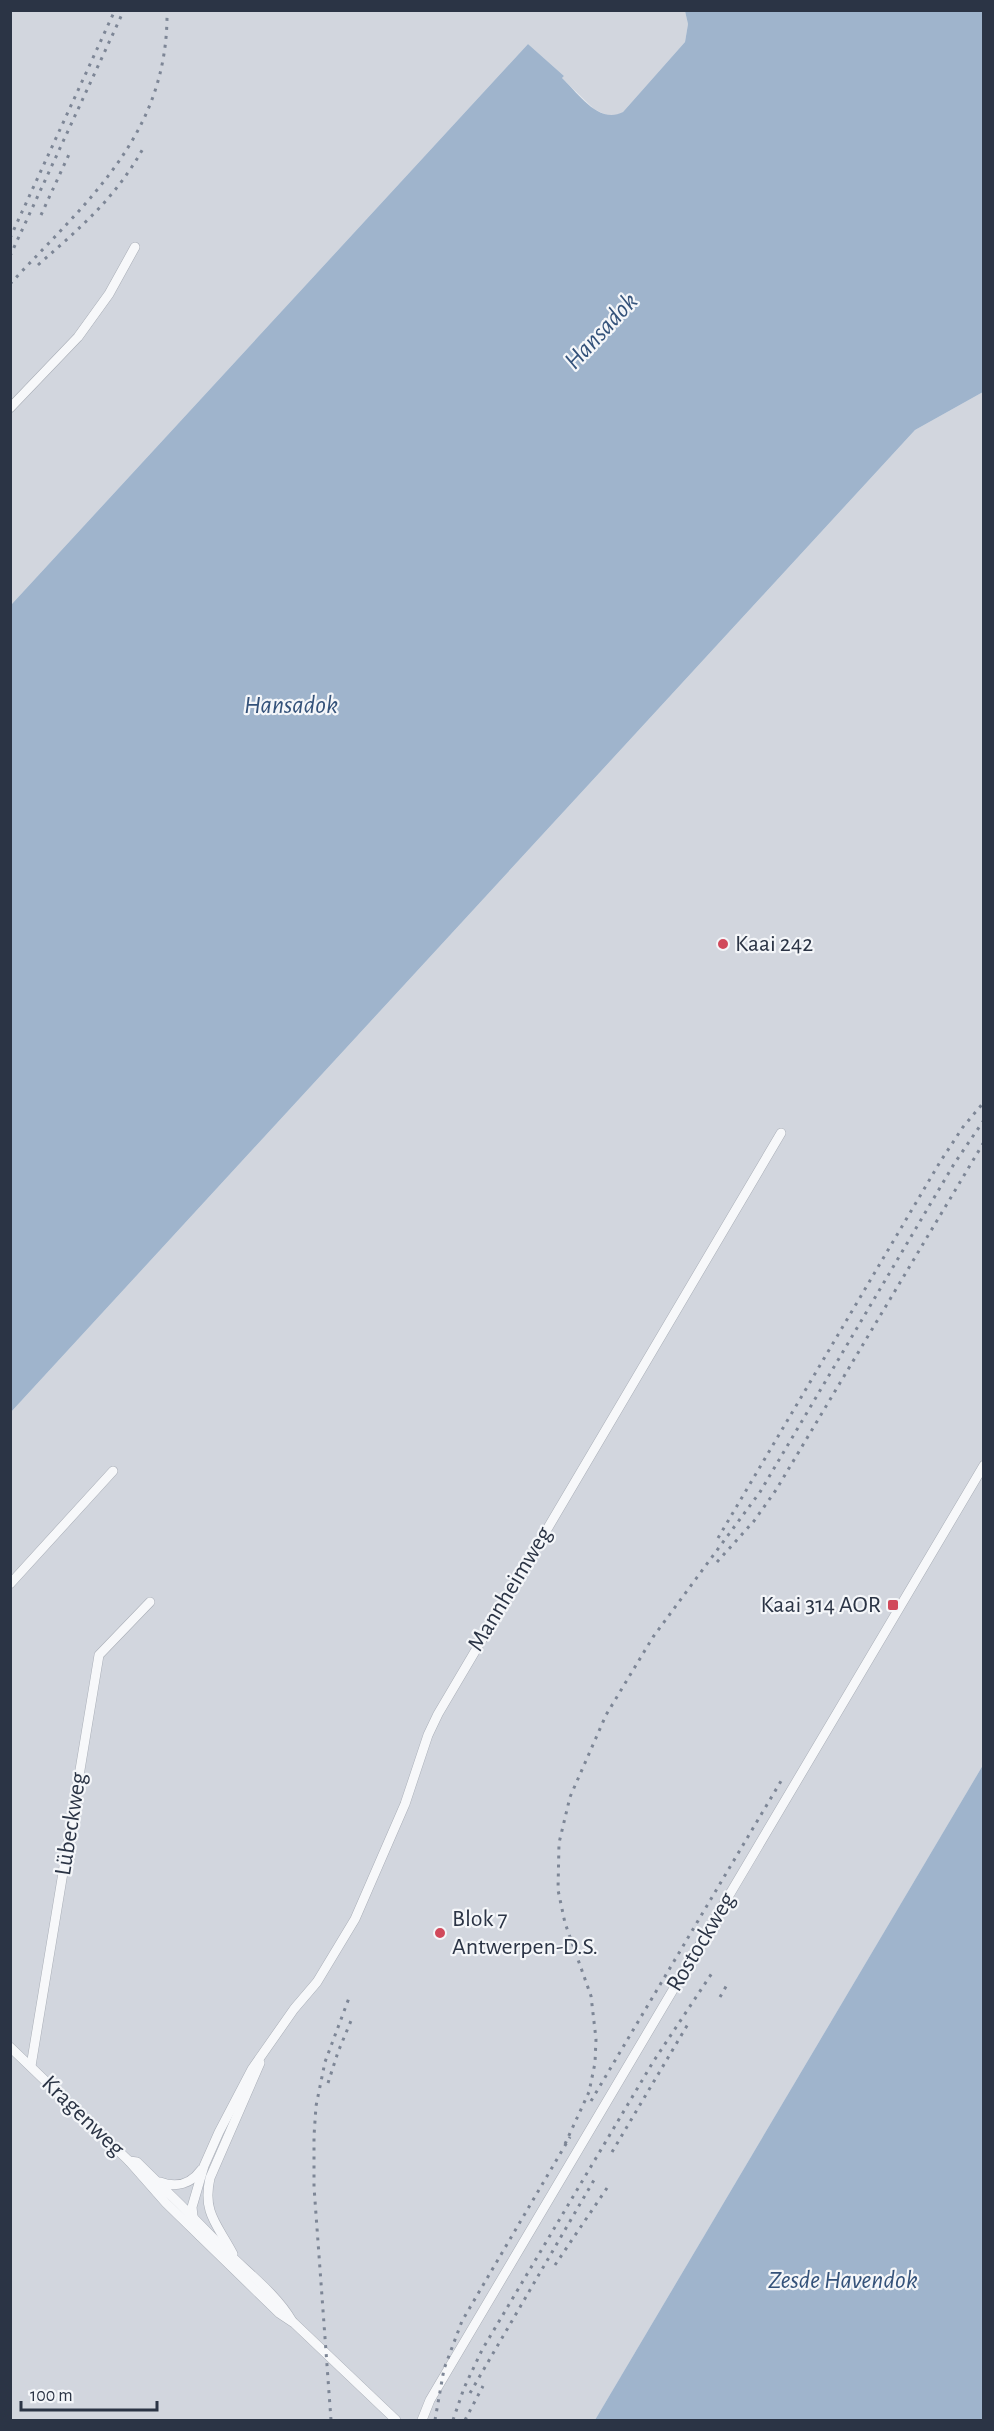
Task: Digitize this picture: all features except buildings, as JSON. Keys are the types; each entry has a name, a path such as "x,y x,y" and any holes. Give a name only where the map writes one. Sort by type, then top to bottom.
{"street":[{"path":"10,408 78,337 109,294 135,247"},
{"name":"Mannheimweg","path":"204,2166 232,2104 263,2054 339,1949 355,1919 401,1814 424,1746 438,1714 781,1133"},
{"name":"Rostockweg","path":"422,2421 434,2394 984,1465"},
{"path":"10,1584 113,1471"},
{"name":"Lübeckweg","path":"31,2066 99,1655 150,1602"},
{"name":"Kragenweg","path":"10,2047 134,2168 154,2183 166,2203 279,2313 294,2323 396,2421"},
{"name":"Mannheimweg","path":"237,2261 217,2230 210,2213 207,2193 210,2178 256,2075 263,2054"},
{"path":"154,2183 186,2184 196,2177 204,2166"},
{"path":"191,2214 194,2196 204,2166"},
{"name":"Mannheimweg","path":"194,2196 210,2178"},
{"path":"154,2183 177,2200 190,2199 194,2196"},
{"name":"Kragenweg","path":"177,2200 284,2307 294,2323"},
{"name":"Kragenweg","path":"191,2214 200,2236"}],"shaded area":[{"path":"11,11 685,11 688,24 685,42 618,115 608,116 594,109 562,78 564,76 528,44 11,605"},
{"path":"983,392 983,1765 595,2420 11,2420 11,1412 915,430"}],"water":[{"name":"Hansadok","path":"685,11 983,11 983,392 915,430 11,1412 11,605 528,44 564,76 562,78 590,106 597,111 614,115 623,112 685,42 688,24"},
{"name":"Zesde Havendok","path":"983,1765 983,2420 595,2420"}],"railway":[{"path":"10,238 115,10"},
{"path":"10,256 124,10"},
{"path":"10,284 94,194 139,129 154,93 164,54 167,10"},
{"path":"38,265 84,224 110,196 145,145"},
{"path":"41,215 71,150"},
{"path":"718,1538 940,1162 963,1127 984,1102"},
{"path":"565,2144 589,2092 595,2063 596,2039 591,1996 565,1923 558,1890 559,1843 570,1797 606,1715 653,1637 760,1492 954,1164 984,1120"},
{"path":"717,1562 754,1521 776,1490 984,1142"},
{"path":"591,2101 784,1776"},
{"path":"453,2420 464,2388 482,2350 653,2062 714,1970"},
{"path":"720,1997 728,1983"},
{"path":"331,2420 314,2187 314,2136 316,2106 325,2062 349,1998"},
{"path":"328,2083 353,2016"},
{"path":"612,2152 688,2024"},
{"path":"435,2420 444,2369 462,2321 570,2137"},
{"path":"470,2393 594,2180"},
{"path":"555,2265 607,2188"},
{"path":"465,2420 483,2386"}],"place":[{"name":"Kaai 242","path":"723,944"},
{"name":"Kaai 314 AOR","path":"893,1605"},
{"name":"Blok 7 Antwerpen-D.S.","path":"440,1933"}]}
